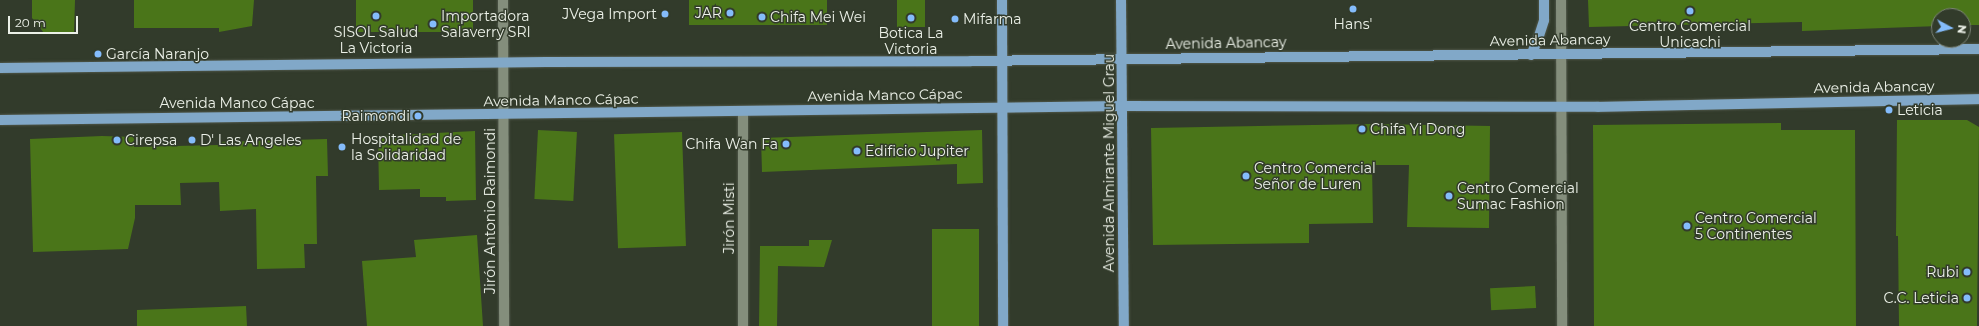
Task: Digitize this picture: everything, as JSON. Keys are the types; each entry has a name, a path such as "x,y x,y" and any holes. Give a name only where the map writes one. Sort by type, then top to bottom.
{"main road":[{"path":"1002,0 1003,326"},
{"name":"Avenida Almirante Miguel Grau","path":"1121,0 1117,59 1117,106 1124,326"},
{"path":"1531,55 1544,20 1544,0"},
{"name":"Avenida Abancay","path":"1117,59 1531,55 1979,48"},
{"path":"0,68 1117,59"},
{"name":"Avenida Abancay","path":"1117,106 1562,107 1979,99"},
{"name":"Avenida Manco Cápac","path":"0,120 503,115 1117,106"}],"street":[{"name":"Jirón Antonio Raimondi","path":"503,0 504,326"},
{"path":"1561,0 1562,326"},
{"name":"Jirón Misti","path":"743,111 743,326"}],"building":[{"path":"32,0 75,0 74,33 44,33 32,18"},
{"path":"134,0 254,0 252,26 219,32 219,28 134,28"},
{"path":"356,0 473,0 473,32 356,32"},
{"path":"689,0 827,0 827,25 689,25"},
{"name":"Botica La Victoria","path":"897,0 925,0 925,27 897,27"},
{"path":"1588,0 1979,0 1979,25 1971,25 1971,8 1931,8 1931,26 1802,31 1802,22 1589,27"},
{"path":"1897,120 1967,120 1979,127 1977,326 1899,326 1898,236 1896,236"},
{"name":"Centro Comercial 5 Continentes","path":"1781,123 1781,130 1855,130 1856,326 1594,326 1593,125"},
{"name":"Centro Comercial Señor de Luren","path":"1371,124 1490,126 1489,228 1407,227 1409,165 1372,165 1373,223 1309,224 1309,243 1153,245 1151,128"},
{"path":"538,130 577,132 573,201 534,199"},
{"name":"Edificio Jupiter","path":"982,130 983,183 957,184 957,164 762,172 761,138"},
{"path":"475,131 476,200 446,201 446,197 420,197 420,189 379,190 378,136"},
{"path":"682,132 686,246 618,248 614,134"},
{"path":"102,136 134,137 134,147 218,145 218,142 327,139 328,176 316,176 317,244 304,244 305,268 257,269 256,209 220,211 219,182 180,183 181,205 135,205 135,218 128,249 33,252 30,139"},
{"path":"932,229 979,229 979,326 932,326"},
{"path":"477,235 483,326 367,326 362,261 416,257 414,240"},
{"path":"809,240 832,240 824,267 778,266 777,326 759,326 760,246 809,246"},
{"path":"1535,286 1536,308 1491,310 1490,288"},
{"path":"246,306 247,326 137,326 137,310"}],"place":[{"name":"Hans'","path":"1353,9"},
{"name":"Centro Comercial Unicachi","path":"1690,11"},
{"name":"JAR","path":"730,13"},
{"name":"JVega Import","path":"665,14"},
{"name":"SISOL Salud La Victoria","path":"376,16"},
{"name":"Chifa Mei Wei","path":"762,17"},
{"name":"Botica La Victoria","path":"911,18"},
{"name":"Mifarma","path":"955,19"},
{"name":"Importadora Salaverry SRI","path":"433,24"},
{"name":"García Naranjo","path":"98,54"},
{"name":"Leticia","path":"1889,110"},
{"name":"Raimondi","path":"418,116"},
{"name":"Chifa Yi Dong","path":"1362,129"},
{"name":"Cirepsa","path":"117,140"},
{"name":"D' Las Angeles","path":"192,140"},
{"name":"Chifa Wan Fa","path":"786,144"},
{"name":"Hospitalidad de la Solidaridad","path":"342,147"},
{"name":"Edificio Jupiter","path":"857,151"},
{"name":"Centro Comercial Señor de Luren","path":"1246,176"},
{"name":"Centro Comercial Sumac Fashion","path":"1449,196"},
{"name":"Centro Comercial 5 Continentes","path":"1687,226"},
{"name":"Rubi","path":"1967,272"},
{"name":"C.C. Leticia","path":"1967,298"}]}
